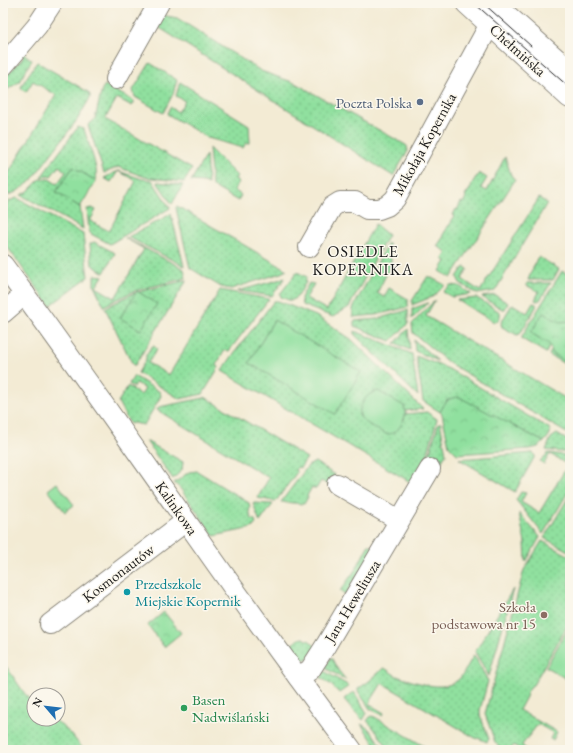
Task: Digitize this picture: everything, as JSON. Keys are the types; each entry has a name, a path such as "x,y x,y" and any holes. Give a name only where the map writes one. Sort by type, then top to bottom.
{"main road":[{"name":"Chełmińska","path":"466,3 494,12 570,72"},
{"name":"Chełmińska","path":"494,12 570,97"}],"street":[{"path":"3,66 37,26 52,3"},
{"path":"116,79 159,3"},
{"name":"Mikołaja Kopernika","path":"309,247 332,207 338,203 355,202 368,209 379,210 387,206 395,199 494,12"},
{"name":"Kalinkowa","path":"3,265 352,750"},
{"path":"3,313 25,294"},
{"name":"Jana Heweliusza","path":"298,677 310,670 326,645 430,469"},
{"path":"337,484 399,520"},
{"name":"Kosmonautów","path":"50,624 186,521"}],"green space":[{"path":"162,15 177,18 261,71 295,83 407,146 408,151 393,176 155,25"},
{"path":"22,52 32,60 19,82 3,92 3,79 23,58"},
{"path":"37,62 88,92 90,98 77,120 30,182 16,192 9,195 3,194 3,182 56,95 33,81 26,92 22,89 21,87 23,83"},
{"path":"150,63 177,80 173,94 163,113 135,97 133,90"},
{"path":"180,82 249,125 250,143 246,143 243,148 208,138 167,114 170,107 178,112 185,101 176,96"},
{"path":"105,85 134,101 134,103 132,106 117,98 105,119 192,169 184,182 145,177 118,167 104,173 88,125 95,119 102,89"},
{"path":"78,127 84,129 95,162 97,175 96,181 73,167 56,192 80,207 83,229 21,195 27,192 40,179 49,179 57,184 66,172 59,166 51,176 41,177"},
{"path":"209,148 237,176 235,179 239,182 234,190 241,195 238,201 212,186"},
{"path":"206,155 208,184 191,181"},
{"path":"505,157 511,175 515,180 451,278 440,271 446,261 443,259 447,252 437,246 452,221 451,220 456,209 457,210 461,202 463,203 466,197 465,196 479,173 487,178 481,188 487,191"},
{"path":"73,167 96,181 80,207 56,192"},
{"path":"118,171 142,179 152,180 170,208 110,244 91,234 89,231 87,209 92,208 96,210 90,221 109,231 136,181"},
{"path":"118,171 111,182 104,178"},
{"path":"157,182 183,185 172,204"},
{"path":"17,198 83,234 88,277 50,306 3,241 3,210 9,201"},
{"path":"539,198 547,203 495,291 477,294 460,283 457,277 465,267 468,269 462,279 480,291"},
{"path":"177,206 287,270 231,289 221,287 190,268 176,208"},
{"path":"171,214 184,266 128,237"},
{"path":"375,224 388,235 349,307 333,317 302,305 301,298 309,283 314,284 306,298 327,310"},
{"path":"125,238 184,269 186,278 134,291 104,306 94,285 94,276 103,276 96,287 115,298 144,249"},
{"path":"94,242 115,253 104,273 92,265 90,244"},
{"path":"388,243 391,260 390,267 377,293 384,297 389,288 408,299 408,307 376,315 353,317 354,306"},
{"path":"539,257 559,269 553,280 528,280 537,258"},
{"path":"562,271 570,276 570,367 549,355 556,342 551,343 546,353 522,339 522,336"},
{"path":"297,272 307,277 306,282 298,296 291,301 281,297 280,294"},
{"path":"428,276 445,285 434,296 412,305 412,301"},
{"path":"285,278 272,296 238,291"},
{"path":"187,280 135,365 133,365 105,308 134,293"},
{"path":"527,283 551,283 540,300 537,301 535,300 539,292 526,285"},
{"path":"450,285 459,286 471,294 452,297 443,292"},
{"path":"220,290 269,299 229,351 225,350 216,365 219,367 203,394 180,399 138,373 146,359 146,355 151,347 154,346 157,349 148,363 169,375"},
{"path":"137,291 157,304 141,330 120,318"},
{"path":"495,295 508,303 505,309 502,309 482,297"},
{"path":"477,298 500,312 500,317 498,320 494,322 457,300"},
{"path":"435,300 426,316 570,401 570,435 449,363 413,333 412,324"},
{"path":"274,301 278,301 316,316 351,339 423,409 405,411 404,406 359,414 364,421 404,420 405,414 427,412 437,419 426,460 412,483 222,371"},
{"path":"428,303 412,319 412,309"},
{"path":"533,303 536,304 536,307 520,334 517,335 502,327 501,323 511,306 514,305 527,313"},
{"path":"408,310 408,324 391,341 354,326 354,321 377,319"},
{"path":"543,313 560,322 570,321 570,364 553,354 549,344 531,333"},
{"path":"274,320 361,372 335,414 249,363"},
{"path":"408,329 410,350 395,343"},
{"path":"355,331 412,354 418,396 355,335"},
{"path":"414,340 438,361 415,351"},
{"path":"416,356 449,369 550,429 549,436 544,442 513,426 447,400 440,412 423,401"},
{"path":"134,376 160,392 161,396 144,425 133,423 130,424 118,402 128,386 141,395 145,389 137,383 134,387 129,384"},
{"path":"378,391 404,406 404,419 397,430 391,434 387,434 377,429 364,421 360,416 360,408 365,399 370,394"},
{"path":"205,397 307,458 300,468 298,467 295,470 297,472 276,501 258,498 269,478 157,410 159,407"},
{"path":"459,397 544,442 538,447 530,449 457,454 449,446 442,414 440,412 445,403"},
{"path":"440,422 446,454 438,468 427,463 438,424"},
{"path":"557,434 570,442 570,453 546,450 551,438"},
{"path":"146,441 183,462 182,470 173,479"},
{"path":"533,453 535,456 515,492 459,459"},
{"path":"548,453 570,456 570,489 543,534 516,500 521,492 526,493 521,502 539,513 568,465 550,454 544,464 540,461"},
{"path":"315,462 335,475 329,485 321,481 316,489 312,487 304,504 281,502 308,466"},
{"path":"197,471 249,503 251,518 255,520 256,524 252,528 214,536 180,488 174,483 189,472"},
{"path":"57,483 74,505 65,512 48,490"},
{"path":"570,495 570,552 544,538"},
{"path":"253,503 273,504 260,522"},
{"path":"519,513 540,537 526,562 525,543"},
{"name":"Szkoła podstawowa nr 15","path":"542,541 570,556 570,621 533,685 526,694 527,695 519,710 557,732 553,740 550,739 553,733 538,724 522,745 527,750 521,750 514,745 510,750 502,750 495,742 485,714 524,570"},
{"path":"369,544 376,549 345,595 340,591 356,569"},
{"path":"513,589 489,676 475,652"},
{"path":"164,612 181,633 164,647 148,625"},
{"path":"570,625 570,681 546,667"},
{"path":"303,638 310,641 316,647 307,659 302,660 291,645"},
{"path":"474,655 488,681 480,710 480,715 489,739 487,742 478,738 477,739 382,683 369,704 384,713 383,715 370,709 358,691 358,689 384,668 399,677 418,683 436,686 448,685 454,683 461,677"},
{"path":"331,657 338,670 346,680 325,668"},
{"path":"3,662 26,695 26,727 63,727 84,750 3,750"},
{"path":"324,671 349,686 339,693 321,678"},
{"path":"354,692 367,713 363,720 344,699"},
{"path":"373,716 431,750 390,750 367,721"},
{"path":"361,724 369,729 385,750 379,750"}],"tram line":[{"path":"474,3 570,88"},
{"path":"483,3 531,46"}],"place":[{"name":"Poczta Polska","path":"420,102"},
{"name":"Przedszkole Miejskie Kopernik","path":"127,592"},
{"name":"Szkoła podstawowa nr 15","path":"544,615"},
{"name":"Basen Nadwiślański","path":"184,708"}],"district":[{"name":"OSIEDLE KOPERNIKA","path":"363,260"}]}
